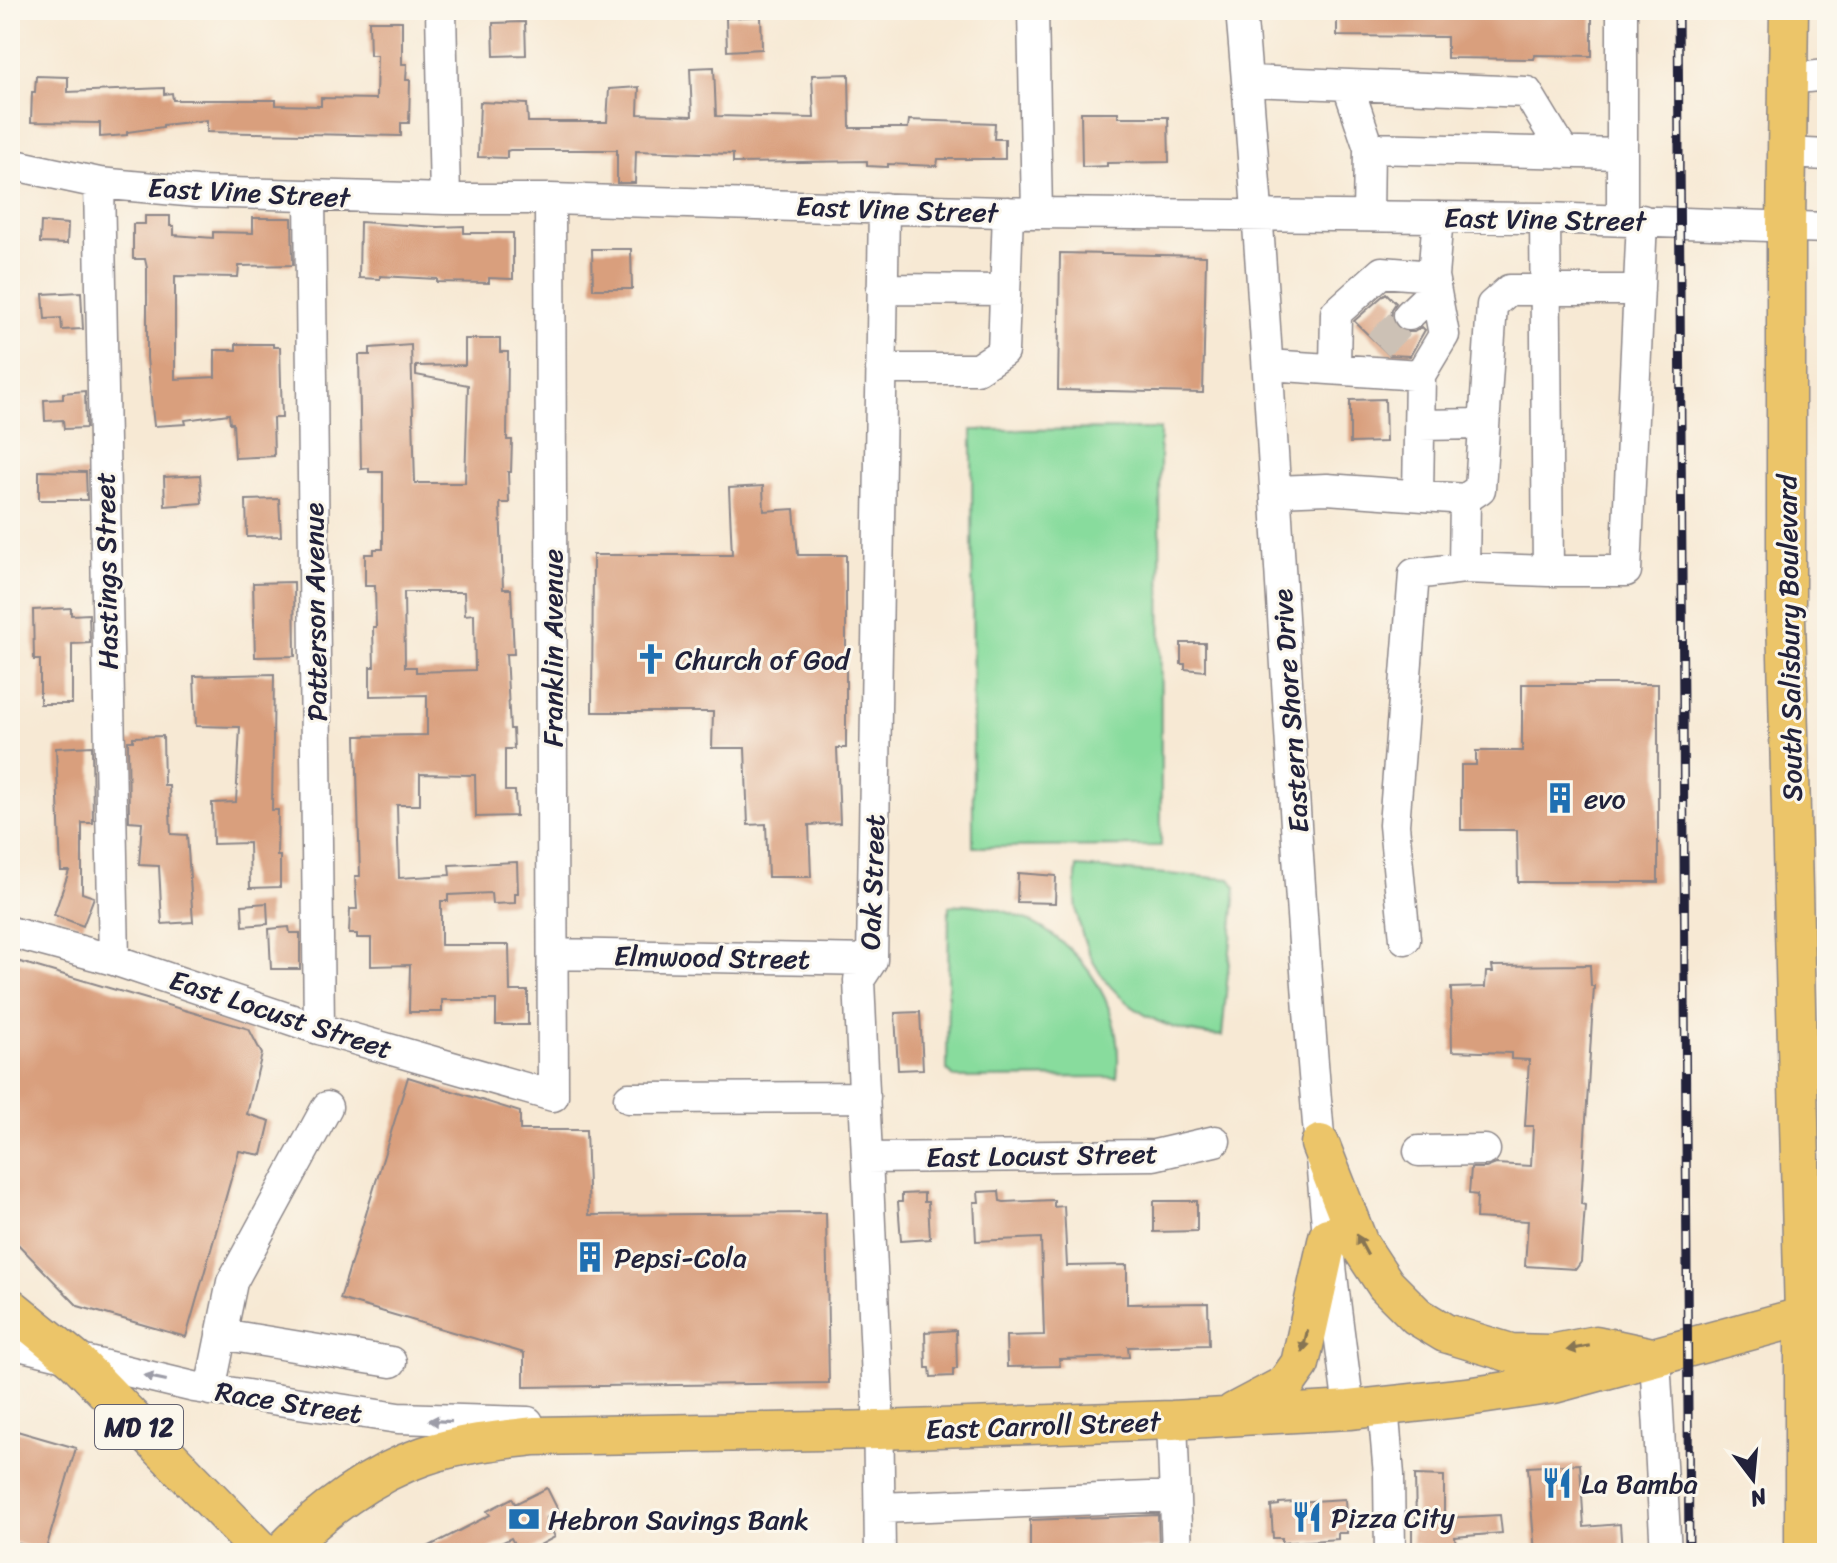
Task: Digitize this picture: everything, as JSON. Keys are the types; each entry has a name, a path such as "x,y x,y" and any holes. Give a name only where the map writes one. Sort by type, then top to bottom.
{"main road":[{"name":"South Salisbury Boulevard","path":"1789,10 1786,617 1816,1313 1804,1553"},
{"path":"1320,1144 1359,1244 1386,1285 1417,1316 1445,1333 1511,1353 1550,1354 1596,1345 1655,1358"},
{"path":"1224,1417 1285,1385 1300,1364 1328,1237"},
{"name":"MD 12","path":"10,1307 75,1360 263,1553"},
{"name":"East Carroll Street","path":"281,1553 369,1481 424,1456 482,1442 571,1436 1172,1420 1366,1408 1554,1384 1816,1313"}],"street":[{"path":"441,10 445,199"},
{"path":"881,369 977,369 1003,352 1005,290 1022,213 1033,10"},
{"name":"Eastern Shore Drive","path":"1241,10 1259,215 1328,1237 1366,1408 1389,1475 1390,1553"},
{"path":"1405,939 1394,825 1414,574 1464,568 1626,571 1639,290 1622,154 1622,10"},
{"path":"1788,79 1827,75"},
{"path":"1247,81 1527,92 1564,153"},
{"path":"1348,86 1369,148 1368,216"},
{"path":"1369,148 1622,154"},
{"path":"1787,153 1827,155"},
{"name":"East Vine Street","path":"10,164 99,183 197,192 310,196 550,199 1022,213 1545,218 1827,228"},
{"name":"Hastings Street","path":"99,183 114,960"},
{"name":"Patterson Avenue","path":"310,196 319,1029"},
{"name":"Franklin Avenue","path":"550,199 553,1096"},
{"name":"Oak Street","path":"880,1553 879,1430 859,980 872,960 884,208"},
{"path":"1418,495 1420,375 1444,335 1434,283 1438,217"},
{"path":"1545,218 1548,571"},
{"path":"1343,368 1336,313 1382,272 1434,283"},
{"path":"1409,315 1434,283"},
{"path":"882,289 1005,290"},
{"path":"1276,491 1327,489 1465,499 1480,489 1492,305 1509,290 1639,290"},
{"path":"1343,368 1378,345"},
{"path":"1268,365 1420,375"},
{"path":"1420,425 1482,424"},
{"path":"1464,568 1465,499"},
{"name":"East Locust Street","path":"10,932 114,960 319,1029 553,1096"},
{"name":"Elmwood Street","path":"553,954 872,960"},
{"path":"629,1098 865,1097"},
{"path":"210,1390 232,1282 327,1107"},
{"name":"East Locust Street","path":"867,1158 1154,1155 1215,1141"},
{"path":"1419,1151 1485,1150"},
{"path":"221,1334 391,1362"},
{"name":"Race Street","path":"10,1343 210,1390 398,1418 532,1422 571,1436"},
{"path":"1655,1358 1666,1553"},
{"path":"1172,1420 1177,1553"},
{"path":"880,1508 1174,1496"}],"green space":[{"path":"1160,429 1161,846 973,847 972,430"},
{"path":"1077,867 1230,879 1236,887 1222,1036 1188,1031 1158,1021 1131,1006 1110,986 1093,961 1082,933 1076,901"},
{"path":"967,904 999,909 1029,921 1056,938 1079,959 1098,984 1111,1013 1117,1044 1117,1077 955,1078 947,1070 949,906"}],"building":[{"path":"1337,10 1592,10 1592,56 1447,58 1447,37 1337,36"},
{"path":"761,16 762,49 727,51 726,18"},
{"path":"369,21 402,21 402,64 407,64 406,80 410,80 409,123 401,123 401,136 207,132 207,120 100,137 100,123 31,122 36,76 68,77 68,92 164,88 164,94 172,93 173,100 276,100 276,105 321,106 321,98 376,99 377,55 370,55"},
{"path":"525,22 526,55 494,56 493,23"},
{"path":"714,67 716,116 814,118 812,75 849,74 850,128 908,128 909,120 995,123 994,139 1005,139 1005,159 938,159 937,166 888,164 888,167 867,166 867,161 733,163 733,154 636,151 635,183 617,183 617,150 510,150 507,151 507,158 478,157 480,102 527,104 528,122 607,122 609,89 639,87 638,114 692,116 690,68"},
{"path":"1081,112 1118,112 1118,117 1168,117 1169,162 1107,163 1107,166 1082,167"},
{"path":"145,216 170,216 174,235 213,238 213,232 253,233 253,218 292,218 293,265 239,266 238,277 175,276 175,379 215,377 215,350 236,350 236,344 273,344 273,347 280,347 282,418 273,418 274,456 235,458 233,423 230,423 229,414 185,420 186,424 154,426 147,358 147,268 145,259 133,259 133,224 145,224"},
{"path":"41,222 68,224 67,244 40,243"},
{"path":"360,222 464,226 464,233 513,233 513,279 489,278 489,283 380,276 380,279 359,278"},
{"path":"592,249 631,249 632,289 593,289"},
{"path":"1060,253 1206,256 1203,393 1058,390"},
{"path":"81,292 83,329 62,330 61,318 45,319 43,294"},
{"path":"1386,293 1396,303 1391,319 1397,328 1405,332 1414,332 1422,327 1425,330 1410,356 1389,355 1354,321"},
{"path":"465,339 500,339 500,352 508,352 507,440 512,440 511,472 508,472 509,503 500,503 503,589 511,589 514,654 506,654 514,749 505,749 505,791 515,791 516,816 476,817 475,775 420,774 420,805 397,805 399,878 450,875 449,865 517,862 518,893 515,893 515,903 492,904 491,893 448,895 448,901 441,901 441,945 509,945 510,991 528,991 528,1025 496,1025 496,1000 442,1000 442,1012 409,1012 410,965 371,966 371,938 357,938 357,934 349,934 350,909 357,909 355,876 360,876 356,736 427,735 427,695 370,696 370,667 374,667 373,627 376,627 375,586 365,586 365,554 374,554 374,549 383,549 383,472 361,469 359,355 370,355 370,348 411,345 415,483 465,483 468,385 416,375 416,366 465,365","holes":["404,592 464,592 465,615 474,614 475,670 416,672 416,667 405,667"]},
{"path":"85,391 86,428 64,429 63,420 45,421 44,400 63,399 63,393"},
{"path":"1385,399 1386,442 1350,443 1350,400"},
{"path":"39,471 86,472 87,500 39,500"},
{"path":"200,475 202,503 165,506 164,477"},
{"path":"763,486 764,511 794,509 798,555 846,555 846,748 837,748 840,823 809,825 811,877 768,877 766,824 748,825 745,748 712,748 713,712 592,712 593,555 732,555 729,488"},
{"path":"279,499 281,536 247,537 246,500"},
{"path":"294,582 295,656 255,657 253,583"},
{"path":"71,608 71,615 89,614 90,643 72,644 72,704 40,704 40,660 34,660 33,610"},
{"path":"1181,643 1205,643 1205,671 1185,669 1185,664 1181,664"},
{"path":"274,674 272,810 278,810 280,887 250,888 249,843 213,844 212,803 236,802 240,727 196,726 194,676"},
{"name":"evo","path":"1522,684 1658,684 1658,882 1518,882 1517,830 1461,830 1461,765 1476,765 1476,751 1522,751"},
{"path":"163,736 164,785 169,785 171,834 187,835 193,922 162,924 159,866 139,865 142,822 129,821 128,741 133,741 133,737"},
{"path":"92,746 93,823 82,823 82,893 94,897 83,926 54,915 69,871 61,871 56,748"},
{"path":"1018,873 1056,876 1055,903 1017,902"},
{"path":"267,903 268,924 243,926 242,905"},
{"path":"289,927 290,933 300,933 300,969 271,969 269,929"},
{"path":"10,959 249,1029 262,1054 247,1114 270,1121 262,1155 239,1151 186,1337 78,1306 10,1236"},
{"path":"1590,965 1591,986 1594,986 1581,1204 1585,1205 1581,1262 1576,1269 1525,1266 1528,1221 1476,1218 1477,1195 1469,1194 1471,1168 1496,1164 1531,1166 1533,1126 1525,1126 1529,1060 1511,1059 1511,1053 1452,1051 1451,988 1485,987 1486,972 1493,972 1492,966"},
{"path":"920,1012 923,1069 898,1070 895,1013"},
{"name":"Pepsi-Cola","path":"408,1077 520,1112 520,1130 586,1130 589,1215 826,1213 829,1383 524,1387 524,1353 340,1299"},
{"path":"999,1191 1000,1201 1004,1202 1054,1200 1054,1207 1064,1206 1067,1266 1127,1265 1127,1304 1208,1303 1209,1345 1128,1347 1129,1357 1059,1359 1060,1366 1007,1367 1006,1336 1044,1335 1041,1238 976,1241 974,1202 979,1202 978,1192"},
{"path":"924,1193 924,1202 928,1202 930,1239 901,1241 898,1202 902,1202 902,1194"},
{"path":"1154,1201 1197,1201 1197,1231 1154,1232"},
{"path":"956,1330 957,1369 953,1369 953,1376 931,1377 930,1368 926,1368 925,1332"},
{"path":"10,1429 76,1448 45,1552 10,1541"},
{"path":"1580,1464 1584,1527 1620,1524 1622,1553 1574,1553 1574,1550 1535,1553 1528,1467"},
{"path":"1415,1475 1444,1476 1444,1518 1500,1515 1502,1533 1455,1537 1456,1548 1419,1549 1418,1544 1412,1544 1412,1523 1416,1523"},
{"path":"547,1488 559,1512 546,1518 555,1537 525,1553 519,1553 511,1538 481,1553 416,1553 490,1515 487,1511 512,1498 515,1504"},
{"path":"1345,1499 1347,1533 1338,1533 1338,1539 1282,1543 1282,1538 1273,1538 1271,1506"},
{"path":"1158,1515 1159,1548 1065,1552 1065,1549 1030,1549 1030,1520"}],"tunnel":[{"path":"1378,345 1409,315"}],"railway":[{"path":"1678,10 1689,1553"}],"place":[{"name":"Church of God","path":"651,659"},
{"name":"evo","path":"1560,798"},
{"name":"Pepsi-Cola","path":"590,1257"},
{"name":"La Bamba","path":"1557,1483"},
{"name":"Pizza City","path":"1307,1517"},
{"name":"Hebron Savings Bank","path":"524,1519"}]}
